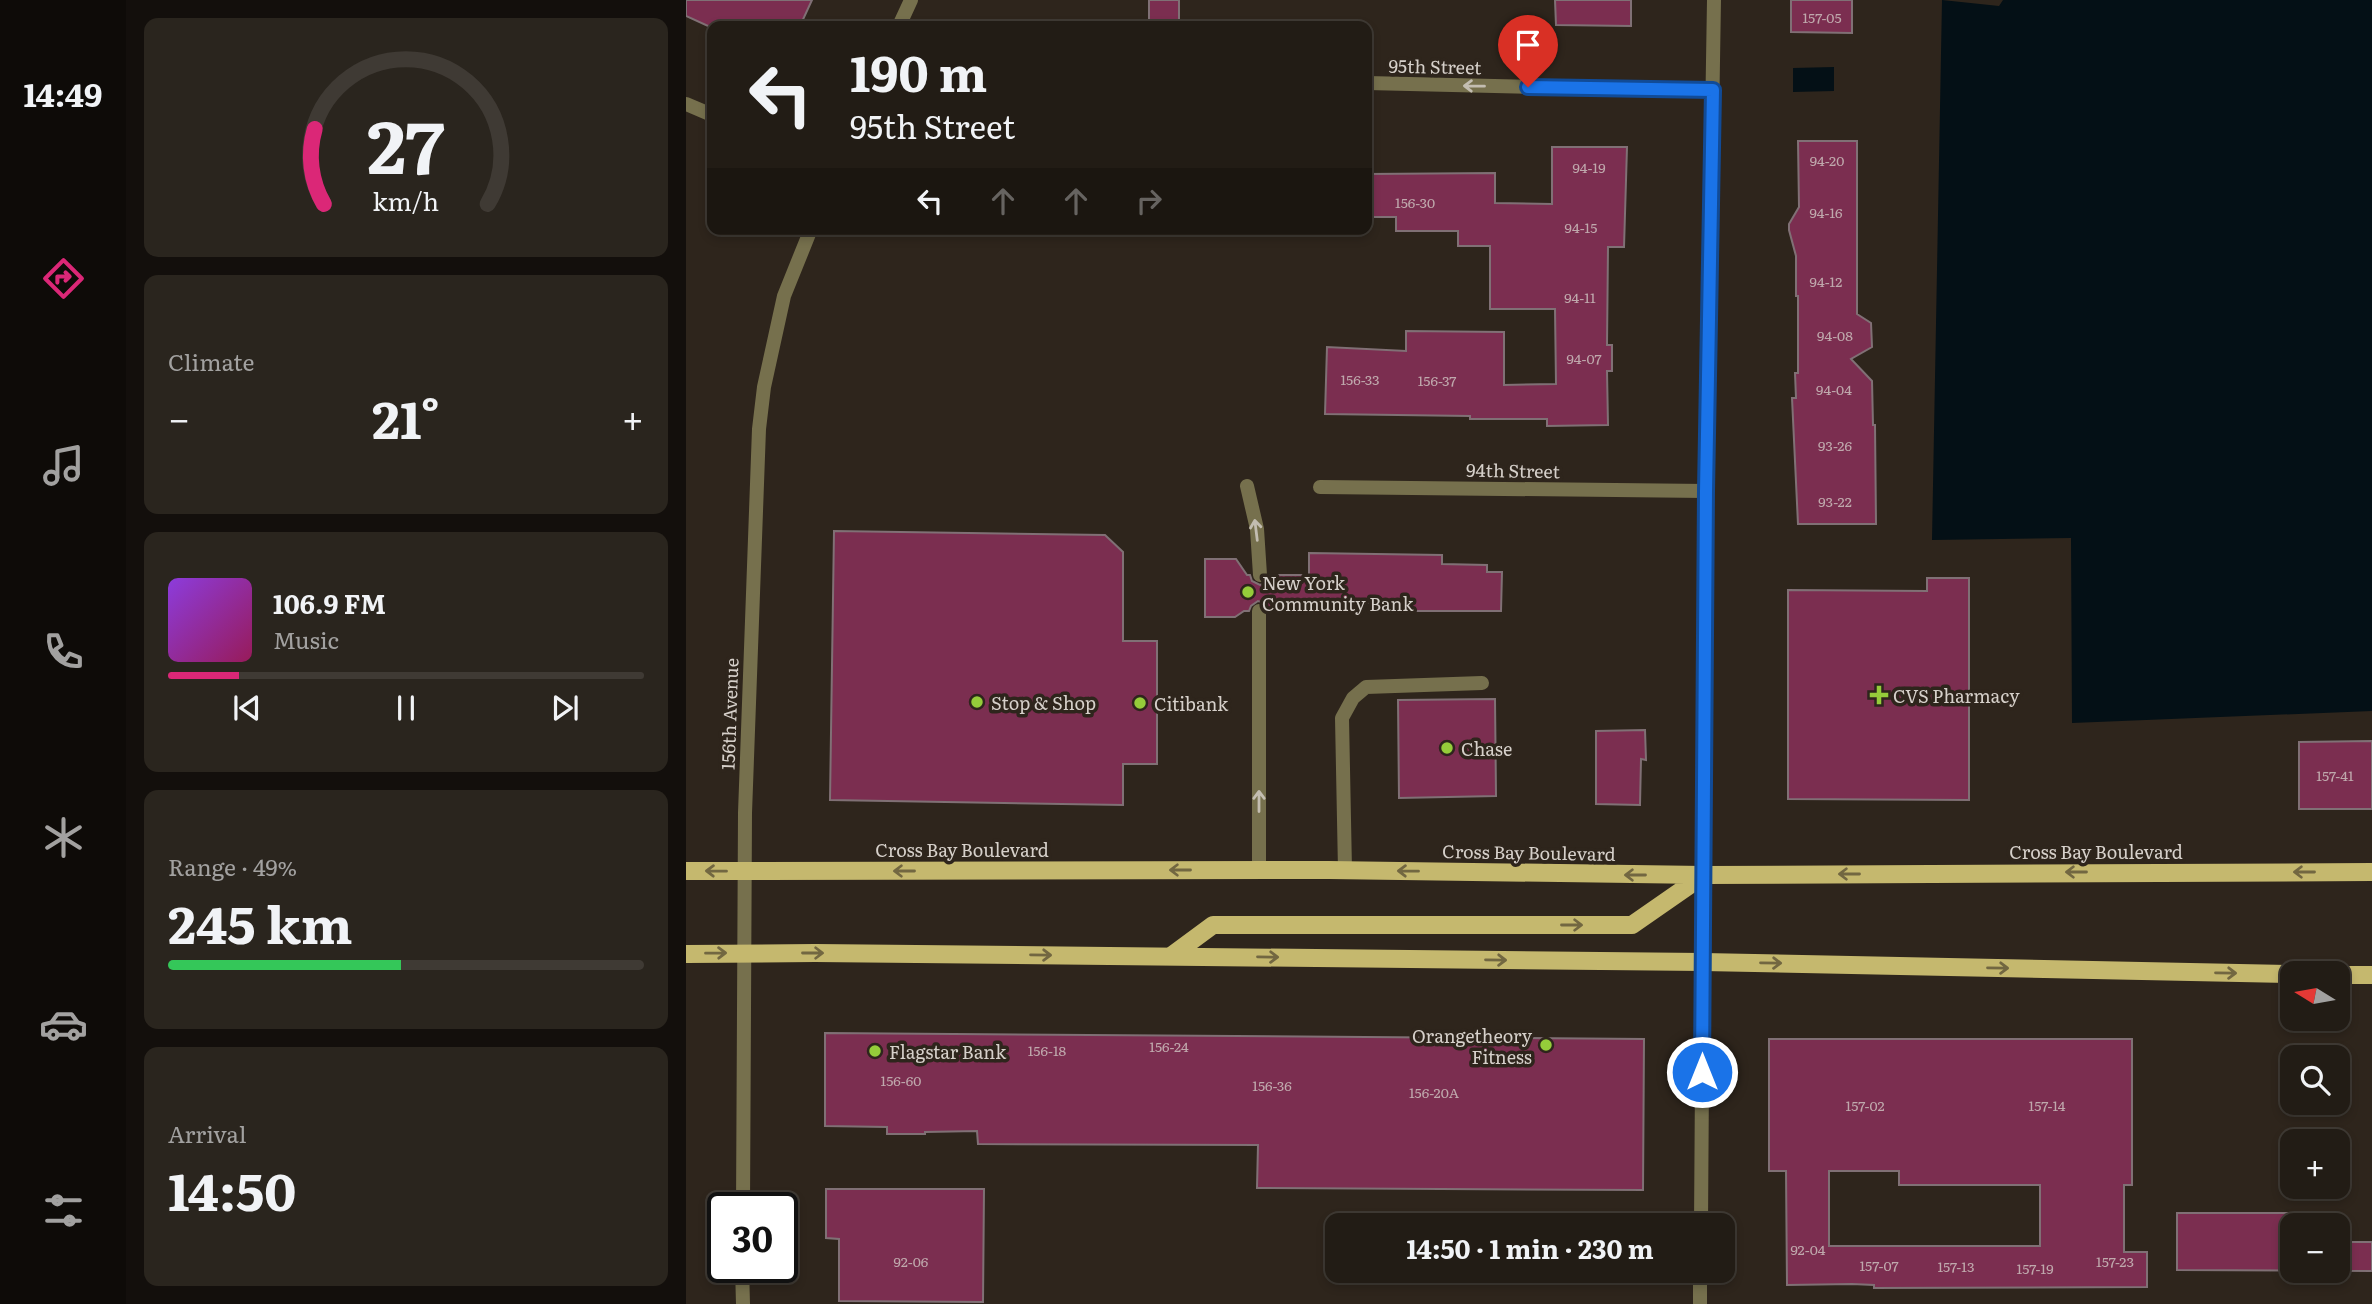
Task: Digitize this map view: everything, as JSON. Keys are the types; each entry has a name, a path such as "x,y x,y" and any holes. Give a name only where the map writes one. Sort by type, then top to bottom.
{"main road":[{"name":"Cross Bay Boulevard","path":"686,871 1346,870 1704,875 2372,872"},
{"path":"1171,956 1213,925 1632,925 1704,875"},
{"path":"686,954 1703,962 2280,974"},
{"path":"2350,975 2372,975"}],"street":[{"path":"901,21 911,0"},
{"path":"1701,1213 1706,491 1714,0"},
{"name":"95th Street","path":"1372,83 1713,90"},
{"path":"686,104 707,114"},
{"name":"156th Avenue","path":"743,1192 745,813 759,429 764,387 784,296 809,235"},
{"path":"1247,486 1257,529 1259,575"},
{"name":"94th Street","path":"1320,487 1706,491"},
{"path":"1259,611 1259,870"},
{"path":"1346,870 1342,718 1353,698 1366,687 1482,683"},
{"path":"743,1283 743,1304"},
{"path":"1700,1283 1700,1304"}],"shaded area":[{"path":"1942,0 1999,6 2003,0 2372,0 2372,711 2072,723 2071,538 1932,540"},
{"path":"1834,67 1834,91 1793,92 1793,68"}],"building":[{"path":"686,0 812,0 802,21 707,21 707,26 686,16"},
{"path":"1149,0 1179,0 1179,21 1149,21"},
{"path":"1555,0 1631,0 1631,26 1556,25"},
{"path":"1791,0 1852,0 1852,33 1791,32"},
{"path":"1798,141 1857,141 1857,314 1871,323 1872,347 1851,359 1872,381 1876,524 1798,524 1792,398 1796,398 1795,373 1798,373 1798,296 1796,256 1789,224 1799,207"},
{"path":"1552,147 1627,147 1624,247 1608,247 1607,345 1612,345 1612,371 1607,371 1608,425 1547,426 1547,419 1470,419 1470,416 1325,414 1327,347 1406,351 1406,331 1504,332 1504,385 1556,384 1555,309 1490,309 1490,246 1458,246 1458,231 1396,231 1396,217 1372,217 1372,174 1495,173 1495,203 1552,204"},
{"name":"Stop & Shop","path":"834,531 1105,535 1123,552 1123,641 1157,641 1157,764 1123,764 1123,805 830,800"},
{"path":"1309,553 1442,555 1442,564 1487,565 1487,572 1502,572 1501,611 1389,611 1390,603 1296,603 1287,611 1269,611 1264,603 1258,601 1249,611 1235,617 1205,617 1205,559 1236,559 1252,581 1260,585 1266,583 1270,575 1309,575"},
{"name":"CVS Pharmacy","path":"1927,578 1969,578 1969,800 1788,799 1788,590 1927,591"},
{"name":"Chase","path":"1495,699 1496,796 1399,798 1398,700"},
{"path":"1645,730 1646,760 1641,759 1640,805 1596,804 1596,731"},
{"path":"2372,741 2372,809 2299,809 2299,742"},
{"path":"825,1033 1644,1039 1643,1190 1257,1188 1258,1145 978,1144 977,1131 887,1134 887,1127 825,1126"},
{"path":"1769,1039 2132,1039 2132,1185 2124,1185 2124,1252 2147,1252 2147,1287 1874,1288 1874,1285 1852,1284 1787,1285 1786,1171 1769,1171","holes":["1829,1171 1899,1171 1899,1185 2040,1185 2040,1246 1829,1246"]},
{"path":"826,1189 984,1189 983,1302 839,1301 839,1239 826,1238"},
{"path":"2177,1213 2280,1213 2280,1271 2177,1270"},
{"path":"2350,1242 2372,1242 2372,1271 2350,1271"}],"place":[{"name":"New York Community Bank","path":"1248,592"},
{"name":"CVS Pharmacy","path":"1879,695"},
{"name":"Stop & Shop","path":"977,702"},
{"name":"Citibank","path":"1140,703"},
{"name":"Chase","path":"1447,748"},
{"name":"Orangetheory Fitness","path":"1546,1045"},
{"name":"Flagstar Bank","path":"875,1051"}],"route":[{"path":"1528,87 1713,90 1706,491 1702,1072"}]}
